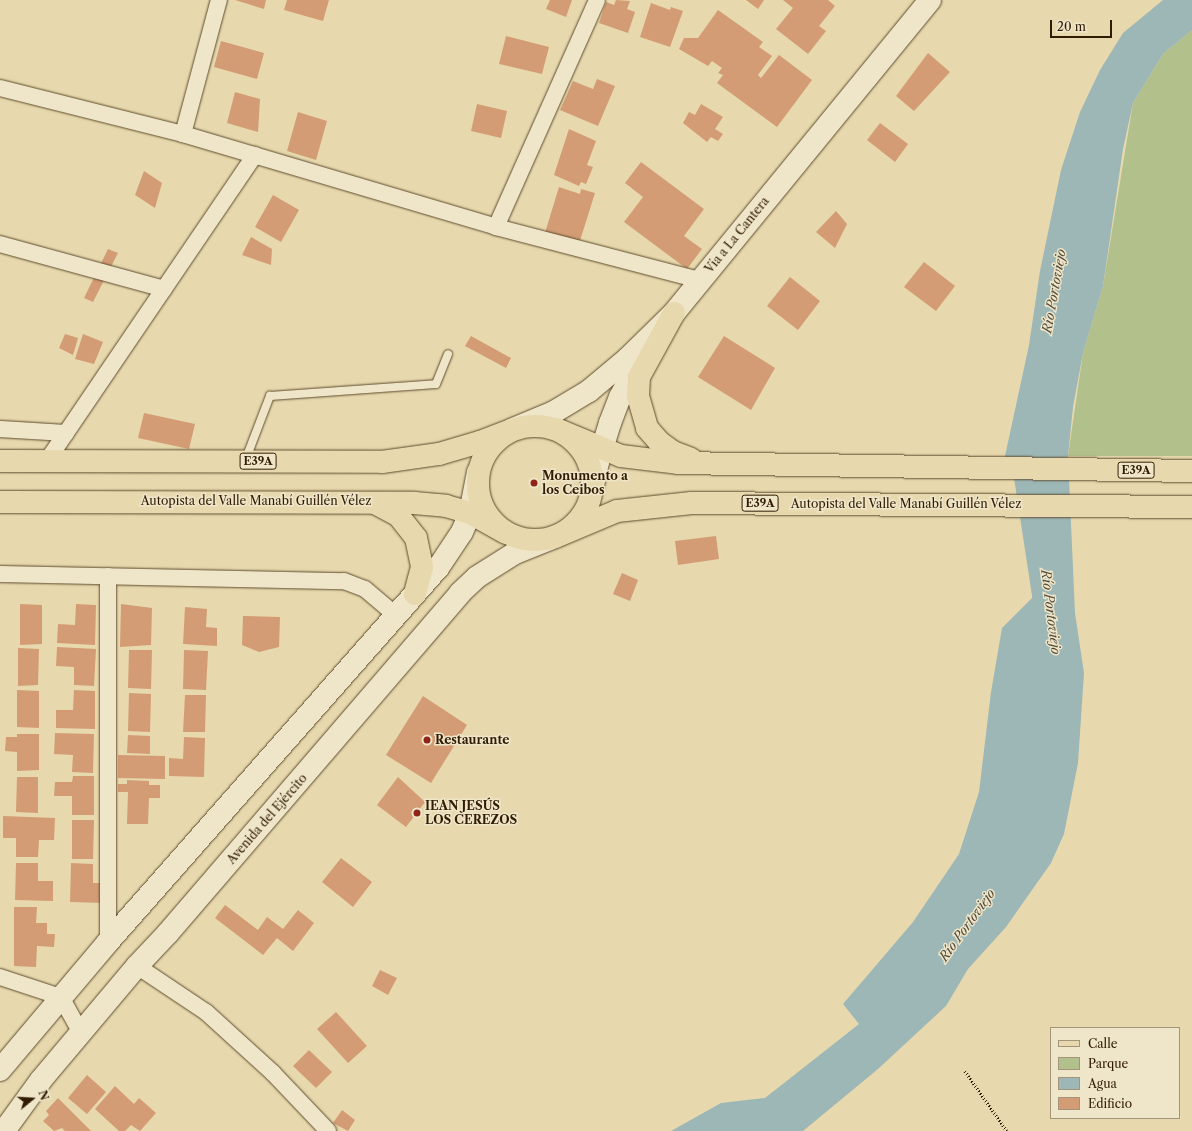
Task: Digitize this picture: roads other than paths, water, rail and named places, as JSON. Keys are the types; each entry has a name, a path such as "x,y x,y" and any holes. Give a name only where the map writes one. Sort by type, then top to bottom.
{"main road":[{"name":"Vía a La Cantera","path":"511,430 554,412 589,391 627,359 674,313 930,0"},
{"path":"592,490 601,449 620,397 631,376 674,313"},
{"path":"674,313 639,377 638,396 641,412 647,428 659,442 673,452 714,464"},
{"name":"E39A","path":"0,461 382,462 418,458 461,448 526,425 541,425 556,429 620,456 650,461 714,464 1192,471"},
{"name":"E39A","path":"511,430 496,440 484,454 478,472 480,500 494,524 506,533 527,540 555,537 568,530 580,519 588,505 592,490 589,465 584,453 567,435 556,429"},
{"path":"0,1070 108,942 397,616 451,550 470,513 478,472"},
{"path":"371,501 398,515 416,538 422,567 415,594"},
{"name":"Autopista del Valle Manabí Guillén Vélez","path":"0,502 371,501 431,504 470,513 506,533"},
{"name":"Autopista del Valle Manabí Guillén Vélez","path":"555,537 617,511 656,505 727,503 1192,507"},
{"name":"Avenida del Ejército","path":"5,1122 137,966 173,927 460,593 477,577 508,557 555,537"}],"street":[{"path":"183,134 219,0"},
{"path":"496,227 597,0"},
{"path":"0,88 183,134 496,227 700,280"},
{"path":"47,461 255,155"},
{"path":"0,244 164,289"},
{"path":"0,429 66,433"},
{"path":"0,574 344,581 365,589 397,616"},
{"path":"108,576 108,942"},
{"path":"137,966 206,1012 273,1073 328,1131"},
{"path":"0,977 61,997 80,1033"}],"lane":[{"path":"245,461 270,396 436,384 448,354"}],"water":[{"path":"1163,0 1192,0 1192,30 1163,54 1133,103 1123,149 1103,286 1083,353 1073,407 1068,456 1075,613 1084,673 1078,763 1064,834 1051,863 1006,927 968,969 946,1006 878,1069 803,1131 671,1131 721,1103 765,1098 859,1024 843,1004 913,922 959,854 979,792 991,692 1002,628 1052,578 1049,532 1005,456 1029,345 1040,271 1061,170 1080,112 1100,70 1123,33"}],"waterway":[{"name":"Río Portoviejo","path":"1033,467 1032,476 1056,633"}],"place":[{"name":"Monumento a los Ceibos","path":"534,483"},
{"name":"Restaurante","path":"427,740"},
{"name":"IEAN JESÚS LOS CEREZOS","path":"417,813"}]}
